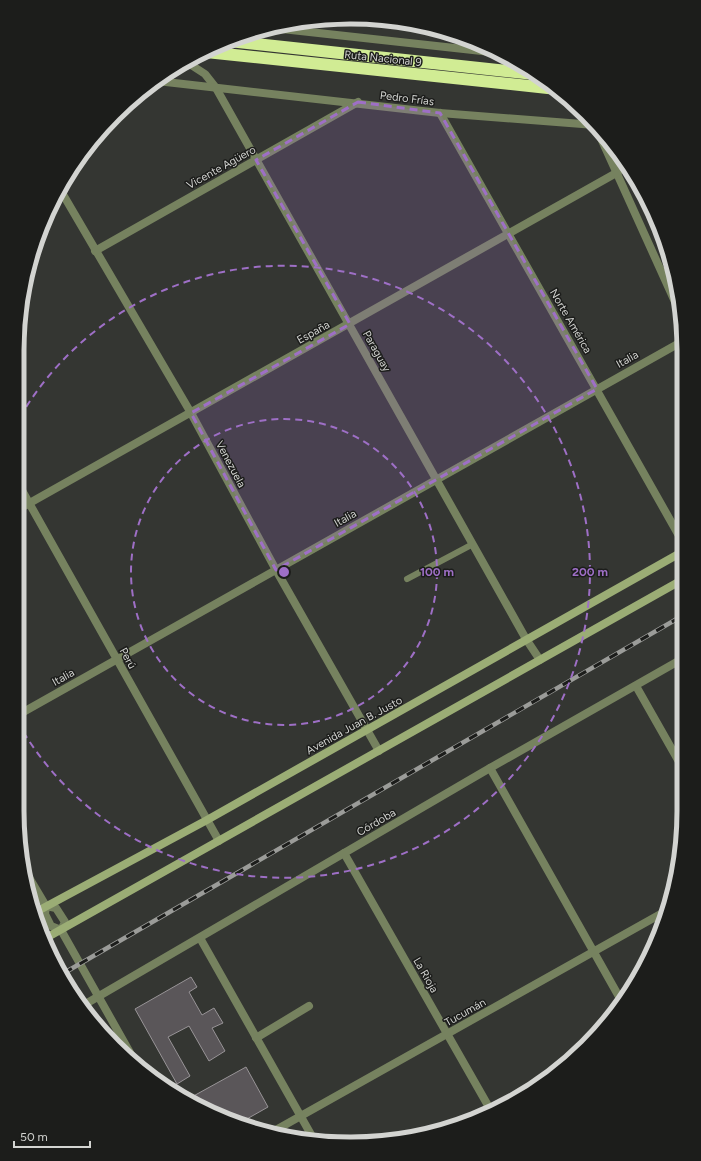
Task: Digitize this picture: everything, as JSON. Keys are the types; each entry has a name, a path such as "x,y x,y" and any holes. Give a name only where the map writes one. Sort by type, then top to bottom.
{"highway":[{"name":"Ruta Nacional 9","path":"242,42 522,73"},
{"name":"Ruta Nacional 9","path":"217,53 544,88"}],"main road":[{"name":"Avenida Juan B. Justo","path":"39,910 207,820 677,555"},
{"path":"50,936 677,583"}],"street":[{"path":"289,30 479,51"},
{"name":"Paraguay","path":"192,65 205,74 216,88 526,639 540,660"},
{"name":"Pedro Frías","path":"165,82 358,102 440,113 585,124"},
{"name":"Vicente Agüero","path":"95,251 358,102"},
{"name":"Norte América","path":"440,113 677,532"},
{"path":"606,147 672,295"},
{"name":"España","path":"24,506 618,172"},
{"name":"Venezuela","path":"64,195 191,413 276,570 379,751"},
{"name":"Italia","path":"24,712 677,344"},
{"name":"Perú","path":"24,493 116,660 219,841"},
{"name":"Córdoba","path":"87,1003 490,768 636,686 677,661"},
{"path":"636,686 677,758"},
{"path":"490,768 619,996"},
{"name":"La Rioja","path":"344,853 488,1106"},
{"path":"32,882 46,906 45,914 52,926 61,930 128,1049"},
{"path":"46,906 56,908 65,922 61,930"},
{"name":"Tucumán","path":"279,1129 660,914"},
{"path":"200,938 311,1134"},
{"path":"256,1038 309,1006"}],"lane":[{"path":"407,579 473,544"}],"highlighted area":[{"path":"358,102 440,113 597,389 276,570 191,413 350,324 256,160"}],"building":[{"path":"191,977 197,987 189,992 202,1015 214,1008 223,1023 212,1028 225,1051 209,1061 189,1026 168,1037 190,1076 177,1084 135,1009"},
{"path":"246,1067 268,1107 245,1120 193,1096"}],"railway":[{"path":"67,971 677,619"}]}
